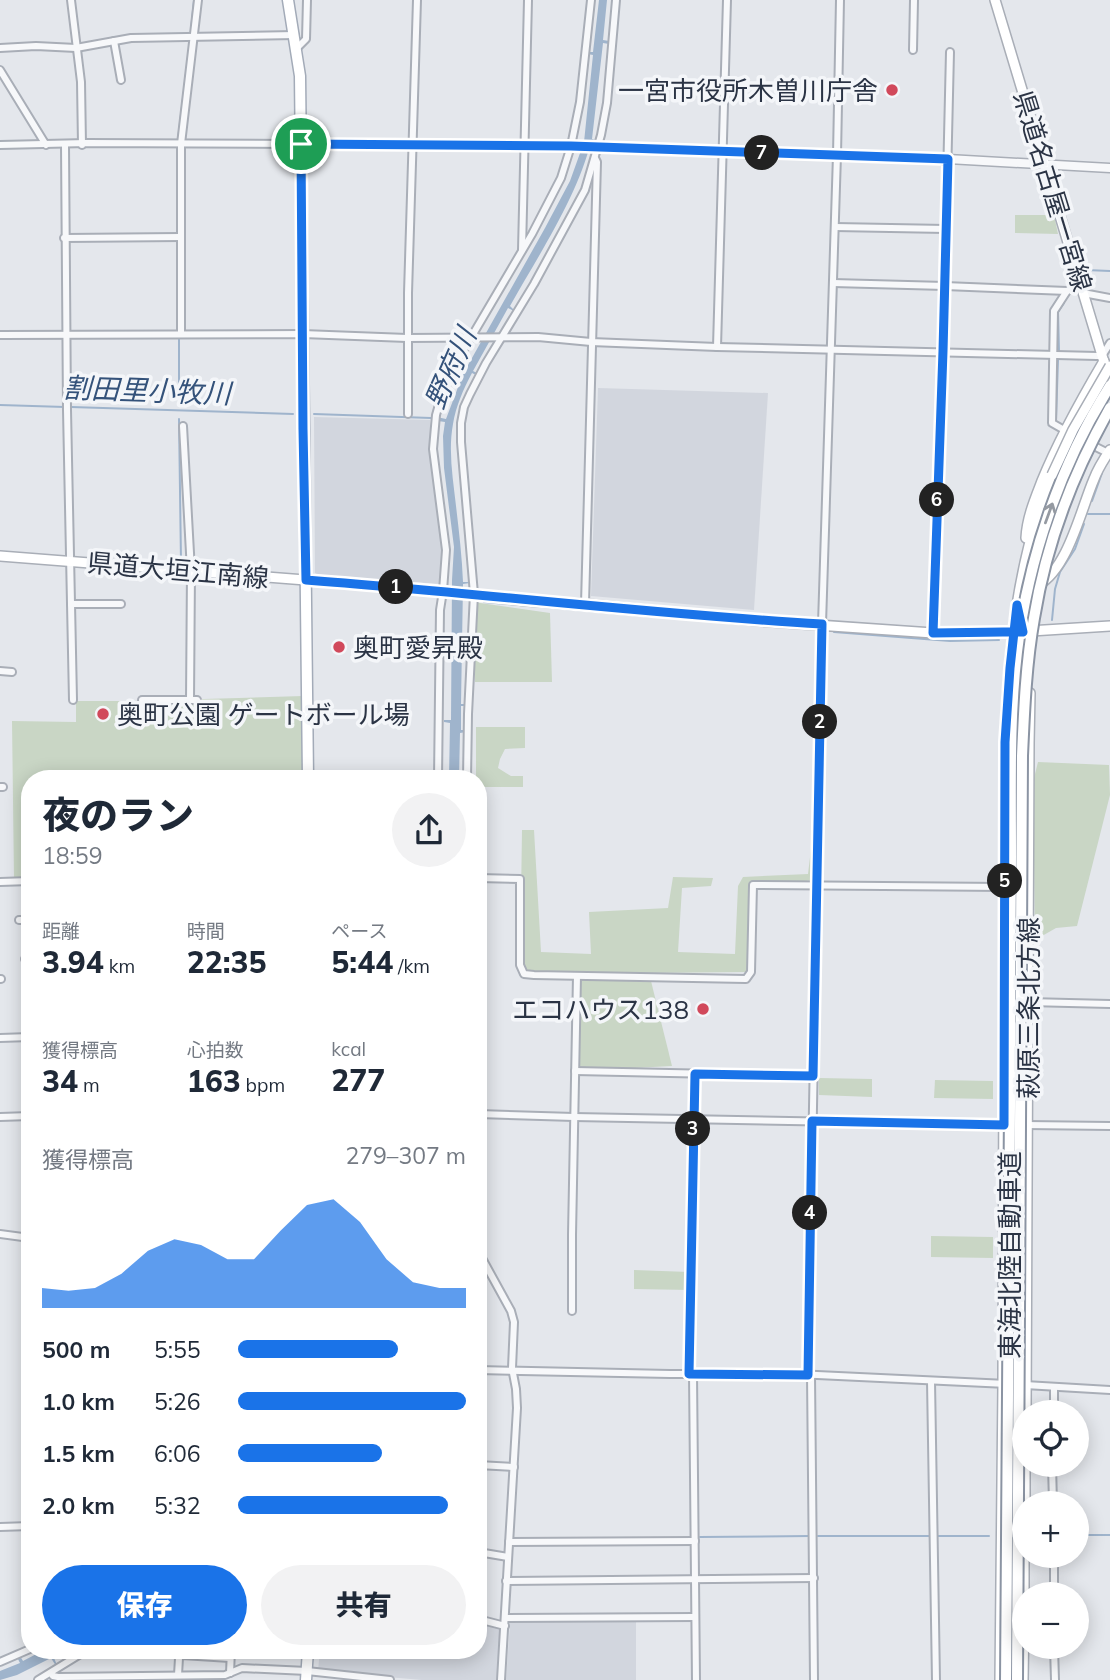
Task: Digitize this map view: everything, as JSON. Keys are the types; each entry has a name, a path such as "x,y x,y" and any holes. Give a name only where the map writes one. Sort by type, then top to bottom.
{"highway":[{"name":"東海北陸自動車道","path":"1006,1680 1011,756 1017,652 1030,582 1046,522 1084,432 1110,384"},
{"name":"東海北陸自動車道","path":"1017,1680 1022,756 1025,690 1034,617 1049,553 1081,465 1110,408"}],"main road":[{"path":"288,0 300,76 308,770"},
{"name":"県道名古屋一宮線","path":"995,0 1110,384"},
{"path":"1026,556 1029,517 1048,466 1065,430 1105,361"},
{"name":"萩原三条北方線","path":"1000,1680 1005,742 1008,691 1018,632 1017,605 1034,523 1052,475 1105,361"},
{"path":"1020,591 1045,581 1064,554 1097,472 1109,451"},
{"name":"県道大垣江南線","path":"0,556 443,591 760,621 933,633 1018,632 1110,626"},
{"name":"萩原三条北方線","path":"1018,632 1029,656 1030,671 1026,1400"},
{"path":"1023,1659 1023,1680"}],"street":[{"path":"71,0 81,82 82,145"},
{"path":"181,334 181,144 198,0"},
{"path":"297,48 306,39 307,0"},
{"path":"408,414 407,338 417,0"},
{"path":"522,251 528,0"},
{"path":"438,770 440,610 446,550 433,449 436,418 446,380 522,251 561,178 580,102 591,0"},
{"path":"467,770 474,594 463,468 461,423 464,407 585,190 607,103 616,0"},
{"path":"717,347 727,0"},
{"path":"814,1680 810,1375 812,1121 822,624 840,0"},
{"path":"913,50 914,0"},
{"path":"0,48 76,48 131,38 295,35"},
{"path":"114,41 121,80"},
{"path":"933,633 950,52"},
{"path":"0,71 46,145"},
{"path":"0,145 571,146 596,152 724,151 1110,168"},
{"path":"65,145 66,407 74,700"},
{"path":"585,604 596,152"},
{"path":"835,227 946,229"},
{"path":"64,237 181,237"},
{"path":"833,284 1067,291 1082,289 1110,298"},
{"path":"1067,291 1054,311 1052,423 1109,451"},
{"path":"0,335 303,334 407,338 538,337 717,347 1054,355 1105,361 1110,343"},
{"path":"142,700 194,700 191,571 183,426"},
{"path":"71,604 121,604"},
{"path":"0,671 12,672"},
{"path":"487,878 520,879 519,950 524,974 746,979 751,972 754,885 1004,887"},
{"path":"0,881 21,881"},
{"path":"572,1311 577,976"},
{"path":"1028,1002 1110,1004"},
{"path":"0,1038 21,1037"},
{"path":"575,1070 813,1076"},
{"path":"695,1074 691,1374 696,1680"},
{"path":"487,1114 1110,1126"},
{"path":"0,1117 21,1116"},
{"path":"0,1234 21,1237"},
{"path":"487,1267 511,1311 514,1322 513,1371 517,1408 502,1680"},
{"path":"487,1370 810,1375 1110,1390"},
{"path":"931,1381 936,1680"},
{"path":"1054,1387 1054,1400"},
{"path":"487,1466 514,1467"},
{"path":"0,1527 21,1526"},
{"path":"509,1542 695,1541"},
{"path":"487,1554 508,1557"},
{"path":"506,1581 814,1578"},
{"path":"505,1618 695,1617"},
{"path":"487,1621 505,1626"},
{"path":"0,1662 21,1653"},
{"path":"37,1680 72,1659"},
{"path":"178,1675 179,1659"},
{"path":"230,1673 231,1659"},
{"path":"1054,1659 1055,1680"},
{"path":"51,1672 53,1676 76,1678 178,1675 194,1678 225,1675 242,1668 306,1676 390,1680"}],"shaded area":[{"path":"598,388 768,393 754,610 591,596"},
{"path":"314,417 430,420 430,455 443,549 441,584 320,576 315,573"},
{"path":"636,1619 636,1680 506,1680 512,1621"},
{"path":"487,1623 501,1627 498,1680 422,1680 318,1671 319,1659 487,1659"}],"green space":[{"path":"1015,215 1054,215 1058,234 1015,233"},
{"path":"473,602 550,613 552,682 475,682"},
{"path":"303,696 302,770 21,770 21,878 14,878 12,721 76,722 76,701"},
{"path":"476,727 525,727 525,748 505,749 498,768 511,776 523,776 523,787 487,787 487,770 476,770"},
{"path":"1038,762 1109,765 1110,795 1077,926 1056,928 1035,940 1033,782"},
{"path":"522,830 534,830 541,952 591,954 589,912 668,908 673,877 713,878 711,886 682,888 678,952 735,954 738,886 743,877 808,874 811,849 817,880 754,885 751,972 527,974 520,965"},
{"path":"650,977 672,1066 575,1071 577,979"},
{"path":"819,1078 872,1079 872,1097 819,1095"},
{"path":"935,1080 993,1081 993,1099 934,1098"},
{"path":"931,1236 993,1237 993,1258 931,1257"},
{"path":"634,1270 689,1272 690,1290 634,1289"}],"water":[{"path":"599,0 607,0 603,40 609,41 609,44 603,43 592,139 598,142 591,141 567,204 510,306 514,311 508,308 473,371 479,374 478,376 472,373 460,398 453,424 452,465 463,582 470,583 463,584 461,704 466,706 461,706 461,730 466,732 460,733 459,770 449,770 450,723 444,720 451,720 454,547 444,468 445,422 431,420 432,416 446,419 463,374 570,181 584,142 593,55 588,52 593,52"},
{"path":"20,1656 23,1661 49,1659 17,1675 0,1680 0,1671 20,1663 17,1657"}],"waterway":[{"path":"191,30 194,0"},
{"path":"178,139 190,41"},
{"path":"178,154 178,233"},
{"path":"943,173 943,211"},
{"path":"178,241 178,273"},
{"path":"1086,270 1110,271"},
{"path":"940,348 941,296"},
{"path":"1059,352 1058,312 1064,303"},
{"path":"179,339 179,403"},
{"path":"938,403 940,356"},
{"path":"1056,420 1058,359"},
{"name":"割田里小牧川","path":"0,405 65,407"},
{"name":"割田里小牧川","path":"71,407 293,414"},
{"name":"割田里小牧川","path":"314,414 431,418"},
{"path":"179,419 181,562"},
{"path":"1092,501 1102,473"},
{"path":"1088,514 1110,514"},
{"path":"1052,620 1055,589 1060,572 1075,549 1084,524"},
{"path":"932,574 933,545"},
{"path":"484,602 655,617"},
{"path":"676,618 749,624"},
{"path":"776,626 809,629"},
{"path":"834,632 950,641 999,640"},
{"path":"1089,1535 1110,1535"},
{"path":"700,1537 810,1536"},
{"path":"818,1536 930,1536"},
{"path":"938,1536 989,1536"}],"place":[{"name":"一宮市役所木曽川庁舎","path":"892,90"},
{"name":"奥町愛昇殿","path":"339,647"},
{"name":"奥町公園 ゲートボール場","path":"103,714"},
{"name":"エコハウス138","path":"703,1009"}],"route":[{"path":"301,144 306,580 760,621 822,624 813,1076 695,1074 692,1168 689,1374 808,1375 812,1121 1004,1125 1005,742 1010,668 1014,632 1017,605 1023,632 1014,632 1003,632 933,633 948,159 571,146 301,144"}],"water label":[{"name":"野府川","path":"450,368"}]}
